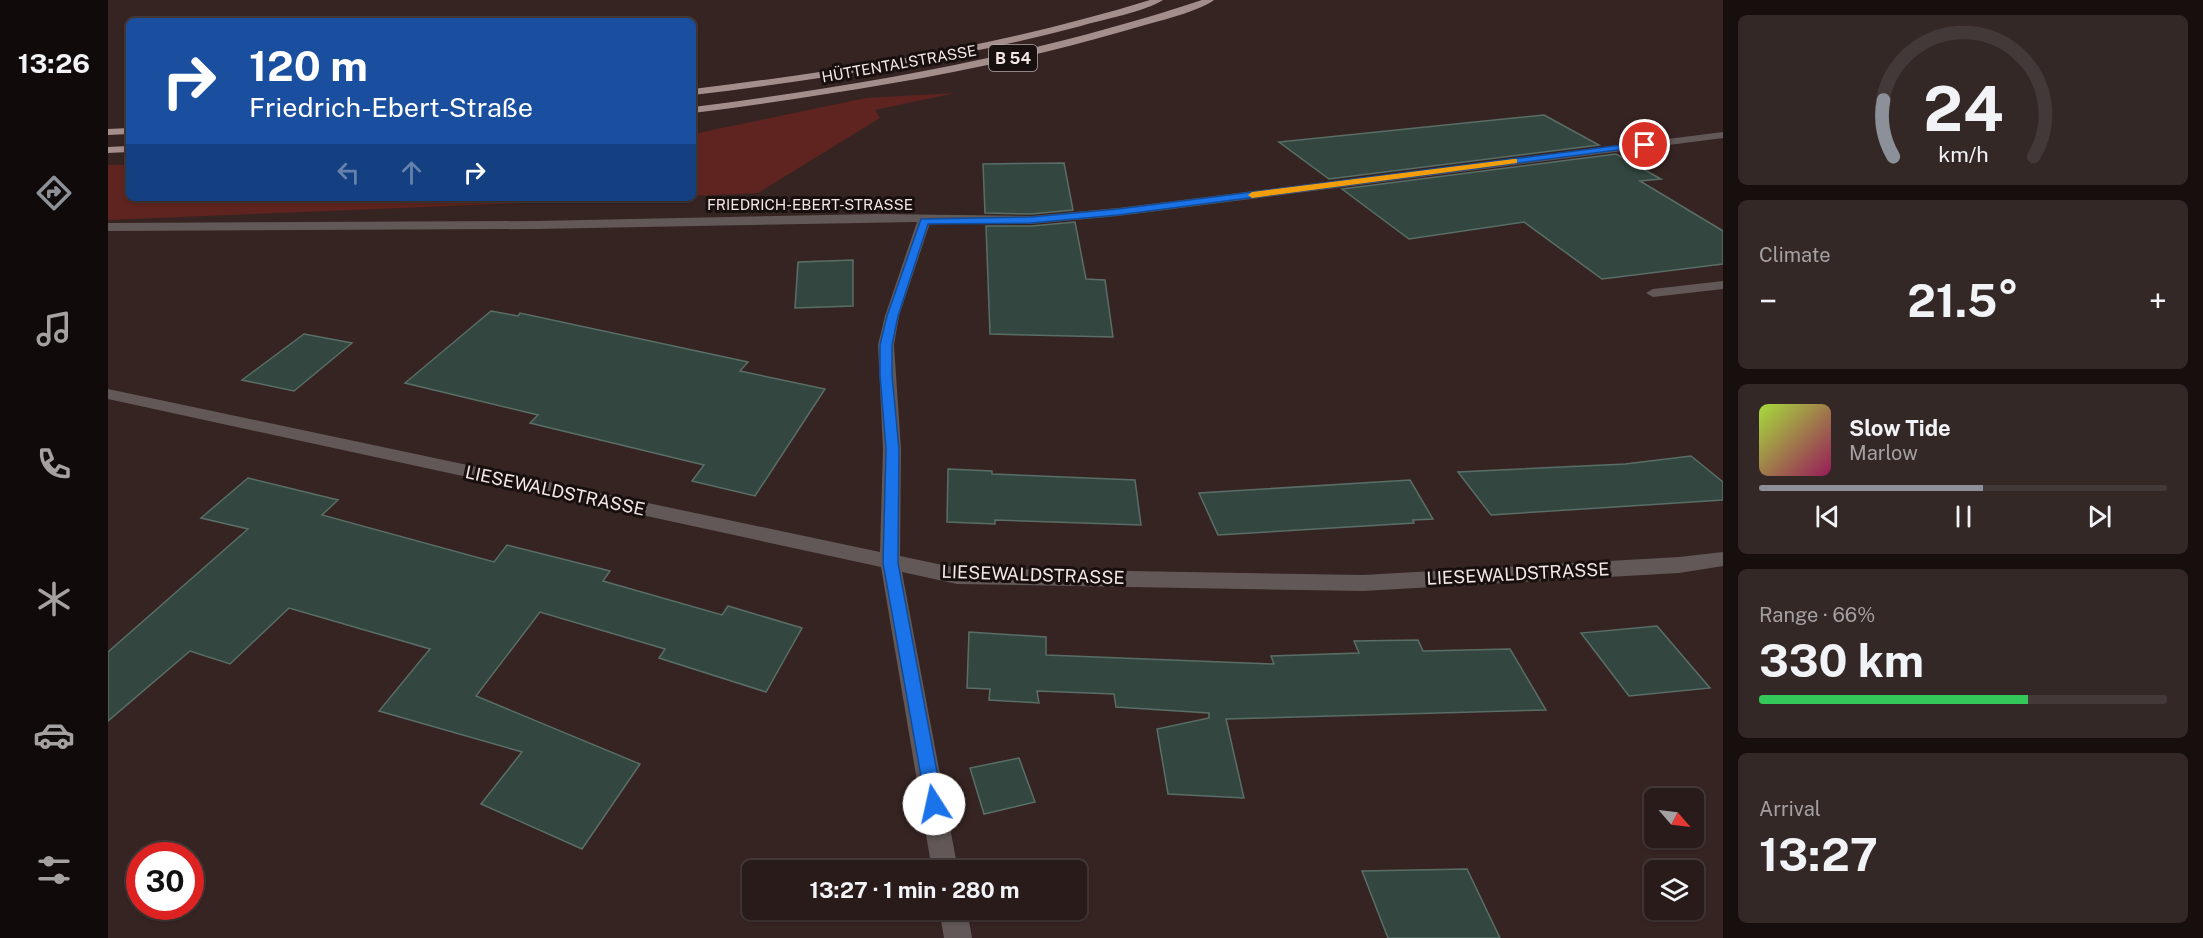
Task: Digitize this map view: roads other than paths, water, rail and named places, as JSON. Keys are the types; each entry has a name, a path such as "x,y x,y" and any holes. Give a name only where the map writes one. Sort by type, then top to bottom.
{"highway":[{"name":"HÜTTENTALSTRASSE","path":"696,92 800,79 1008,42 1159,0"},
{"name":"HÜTTENTALSTRASSE","path":"696,110 810,96 927,76 1049,51 1210,0"},
{"path":"108,132 126,131"},
{"path":"108,150 126,149"}],"street":[{"name":"FRIEDRICH-EBERT-STRASSE","path":"108,227 536,225 878,218 924,221 1031,220 1118,212 1723,135"},
{"path":"924,221 892,316 886,345 892,449 890,563 943,860"},
{"path":"1653,293 1723,285"},
{"name":"LIESEWALDSTRASSE","path":"108,394 957,576 1364,583 1679,565 1723,560"},
{"path":"954,920 958,938"}]}
